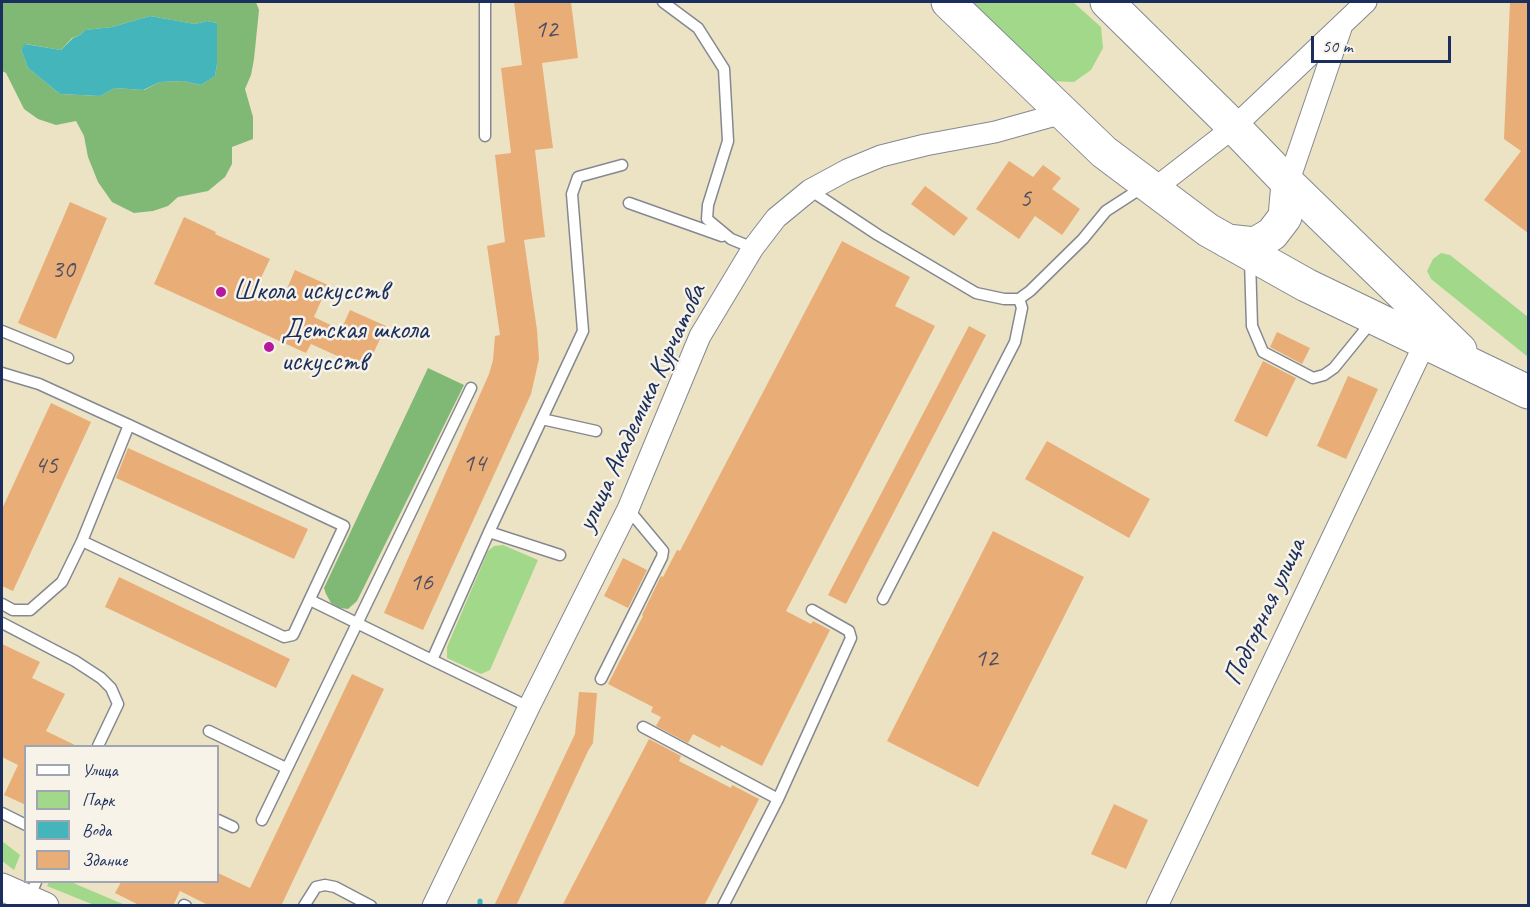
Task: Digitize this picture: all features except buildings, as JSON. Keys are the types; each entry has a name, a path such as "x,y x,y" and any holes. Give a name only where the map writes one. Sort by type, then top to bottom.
{"main road":[{"path":"948,2 1104,153 1208,230 1306,285 1528,392"},
{"path":"1107,2 1234,127 1287,183 1480,369"},
{"path":"1238,247 1255,244 1272,234 1285,217 1287,183"}],"street":[{"path":"1287,183 1349,2"},
{"path":"1151,186 1234,127 1366,2"},
{"name":"улица Академика Курчатова","path":"433,906 529,706 628,509 700,336 753,248 776,218 810,190 847,170 881,156 925,145 994,137 1063,113"},
{"name":"Подгорная улица","path":"1157,906 1425,343"},
{"path":"2,887 34,898"}],"lane":[{"path":"485,2 485,136"},
{"path":"663,2 698,28 724,69 728,141 708,205 707,219 731,239"},
{"path":"432,660 583,331 572,195 578,177 622,165"},
{"path":"810,190 878,235 976,293 1004,299 1019,299 1083,239 1106,211 1151,186"},
{"path":"629,203 753,248"},
{"path":"1238,247 1252,326 1263,352 1313,378 1324,375 1334,368 1374,318"},
{"path":"883,599 1015,342 1022,308 1019,299"},
{"path":"2,331 68,358"},
{"path":"2,373 39,384 344,526 293,634 284,637 82,541"},
{"path":"261,820 471,388"},
{"path":"542,419 596,431"},
{"path":"2,604 13,610 30,610 62,582 82,541 129,425"},
{"path":"601,680 663,551 628,509"},
{"path":"489,532 560,555"},
{"path":"310,600 529,706"},
{"path":"723,906 778,800 851,638 849,631 812,610"},
{"path":"2,623 75,661 101,678 111,688 118,704 99,745"},
{"path":"643,727 778,800"},
{"path":"209,731 286,768"},
{"path":"2,813 24,824"},
{"path":"219,820 233,827"},
{"path":"304,906 316,887 325,885 335,886 371,906"}],"green space":[{"path":"2,2 256,2 259,10 254,59 245,89 253,117 253,139 232,147 232,164 225,177 208,191 178,197 168,206 153,211 134,213 112,202 98,182 88,157 84,136 76,121 56,125 38,119 24,109 6,73 2,71","holes":["150,16 195,24 207,21 217,23 215,76 201,85 183,81 160,82 144,90 115,88 100,96 60,94 28,68 21,49 26,44 61,50 72,38 85,30 112,27"]},
{"path":"968,2 1073,2 1101,27 1103,48 1091,70 1074,82 1051,81"},
{"path":"1441,253 1450,255 1528,317 1528,357 1431,279 1427,271 1433,259"},
{"path":"428,368 464,385 357,601 348,609 340,608 331,603 324,588"},
{"path":"503,545 538,560 490,670 481,674 447,658 447,647 488,551 494,546"},
{"path":"2,841 20,855 14,870 2,861"},
{"path":"48,883 73,883 125,905 94,905 47,886"}],"water":[{"path":"150,16 195,24 207,21 217,23 215,76 201,85 183,81 160,82 143,90 115,88 100,96 60,94 28,68 21,49 25,44 61,50 85,30 112,27"}],"waterway":[{"path":"480,901 480,906"}],"place":[{"name":"Школа искусств","path":"221,292"},
{"name":"Детская школа искусств","path":"269,347"}]}
